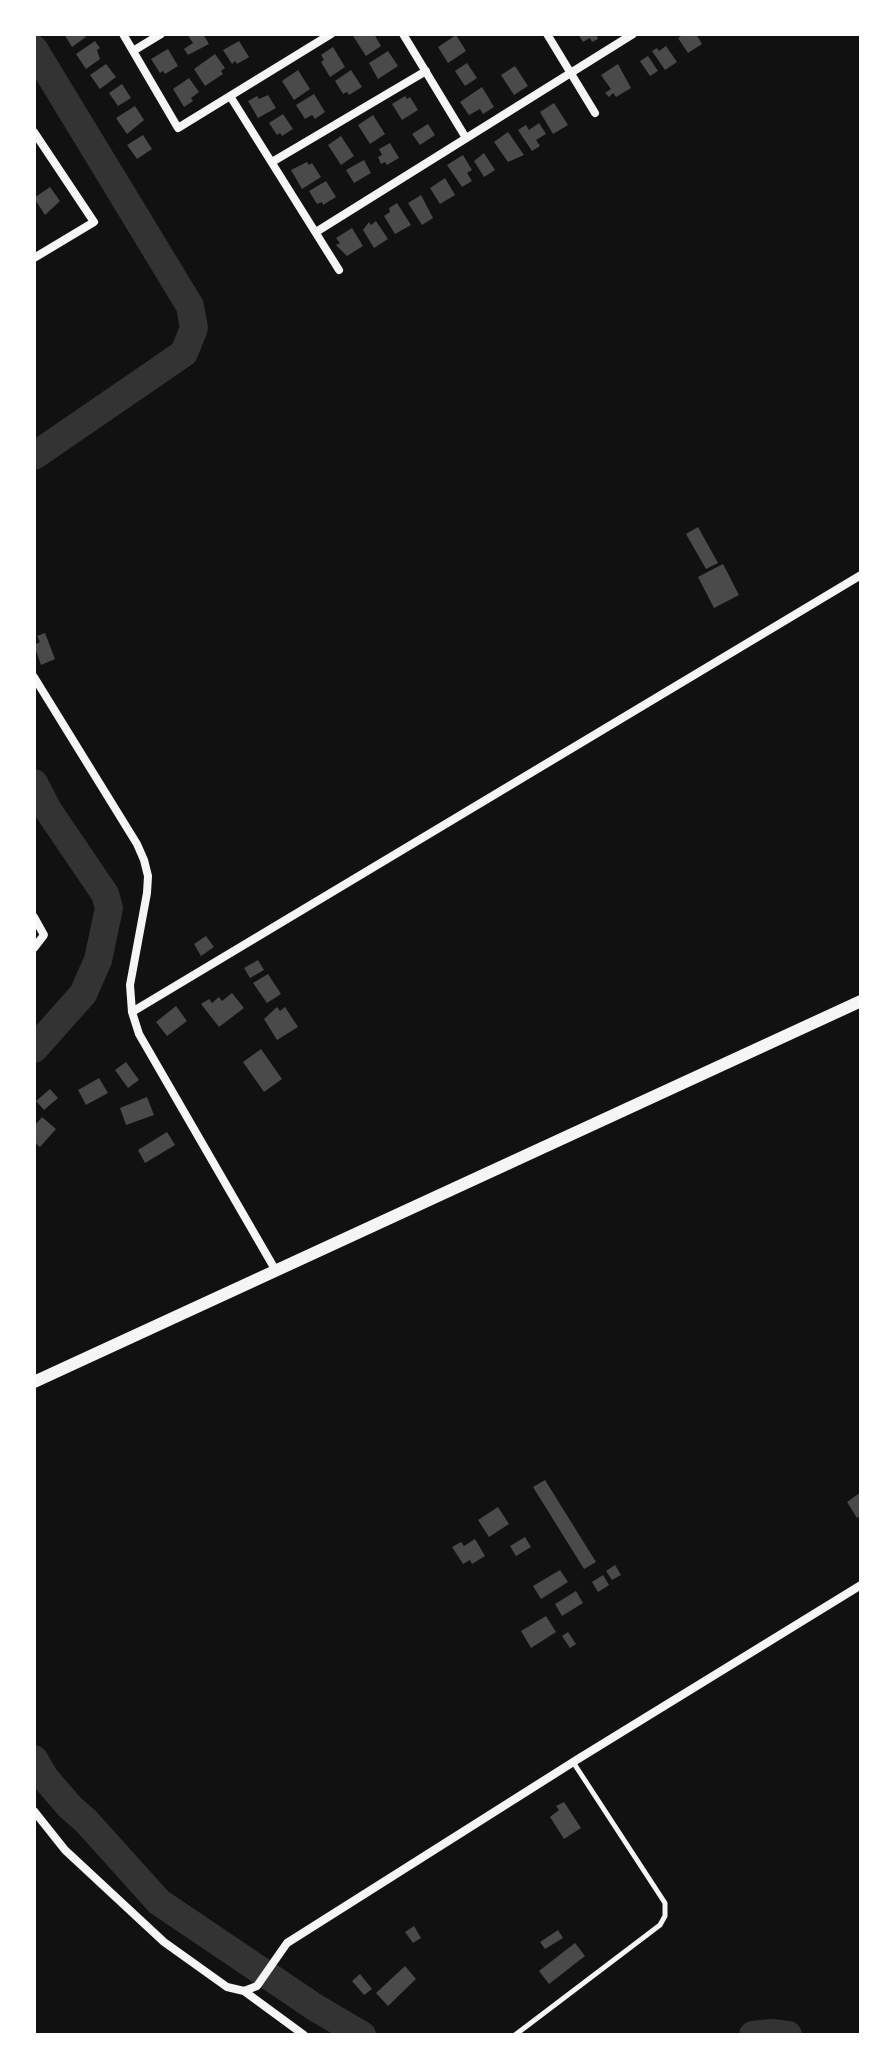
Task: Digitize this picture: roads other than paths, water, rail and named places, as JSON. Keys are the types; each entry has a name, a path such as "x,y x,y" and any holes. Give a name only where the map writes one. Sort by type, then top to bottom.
{"street":[{"path":"123,34 178,128 331,34"},
{"path":"133,51 161,34"},
{"path":"403,34 466,138"},
{"path":"547,34 595,113"},
{"path":"316,232 633,34"},
{"path":"272,162 426,71"},
{"path":"230,96 339,270"},
{"path":"34,132 94,222 34,258"},
{"path":"132,1012 861,575"},
{"path":"34,677 144,860 148,876 147,893 130,985 132,1012 139,1034 276,1271"},
{"path":"34,917 44,935 34,948"},
{"path":"34,1382 861,1001"},
{"path":"244,1991 257,1986 287,1943 861,1585"},
{"path":"34,1811 65,1850 164,1942 227,1987 244,1991 304,2035"}],"lane":[{"path":"515,2035 660,1925 665,1916 665,1903 573,1762"}],"waterway":[{"path":"34,49 190,306 194,328 184,353 34,456"},
{"path":"34,783 48,810 105,894 109,908 98,960 83,994 34,1049"},
{"path":"34,1759 45,1778 70,1807 159,1902 316,2008 362,2035"},
{"path":"753,2035 788,2035"}]}
